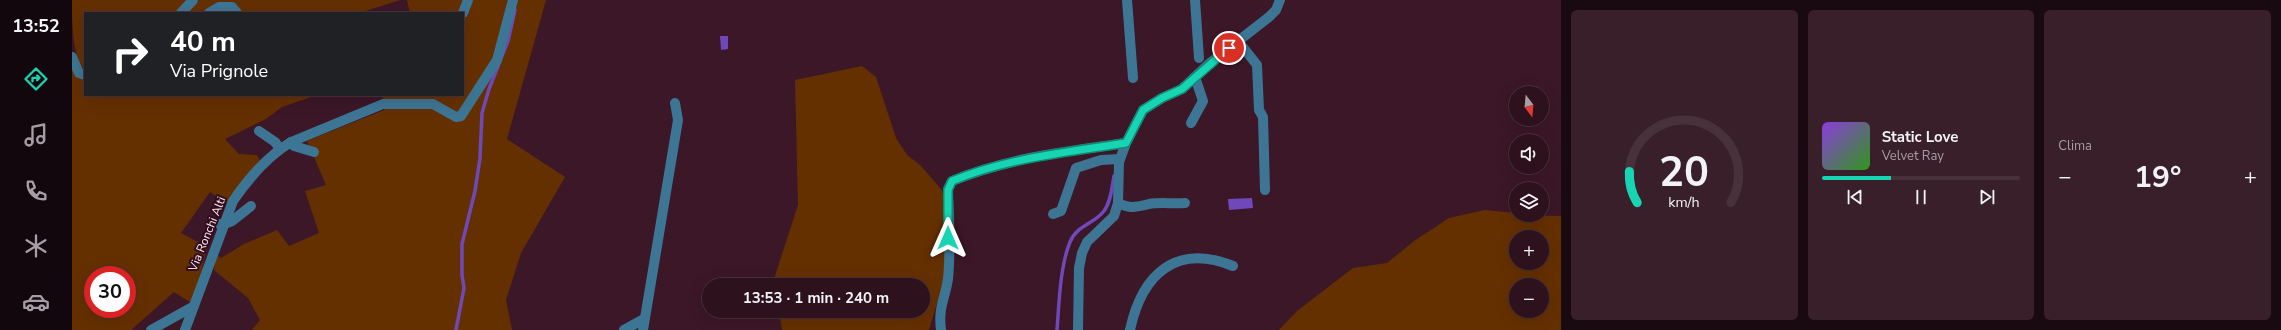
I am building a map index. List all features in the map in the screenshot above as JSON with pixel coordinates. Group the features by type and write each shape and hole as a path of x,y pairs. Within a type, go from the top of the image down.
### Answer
{"street":[{"path":"182,12 193,0"},
{"path":"463,12 468,0"},
{"name":"Via Ronchi Alti","path":"186,330 220,224 232,201 242,188 280,149 291,142 383,104 433,104 456,117 461,116 497,60 513,0"},
{"path":"1127,0 1132,78"},
{"path":"1195,0 1199,58"},
{"path":"1078,330 1079,268 1082,253 1087,242 1114,216 1118,203 1120,158 1143,110 1162,98 1182,89 1276,10 1280,0"},
{"path":"211,12 219,8 232,7 235,12"},
{"path":"1238,41 1251,52 1257,65 1260,110 1263,117 1265,190"},
{"path":"72,58 80,73 84,75"},
{"path":"1191,122 1203,101 1195,77"},
{"path":"643,330 678,120 675,103"},
{"path":"259,131 275,142 280,149"},
{"path":"291,142 294,146 314,152"},
{"path":"941,330 939,314 947,281 948,266 948,190 952,181 1005,164 1058,153 1126,143"},
{"path":"1053,214 1061,211 1076,168 1101,160 1120,158"},
{"path":"1118,203 1126,208 1139,208 1149,204 1184,203"},
{"path":"220,224 232,221 251,206"},
{"path":"1130,330 1142,294 1161,271 1176,261 1191,258 1214,259 1233,266"},
{"path":"151,330 194,306"},
{"path":"624,330 644,319"}],"shaded area":[{"path":"72,0 189,0 176,12 84,12 84,68 77,57 73,28"},
{"path":"199,0 400,0 362,12 238,12 217,5 206,12 185,12"},
{"path":"407,0 466,0 460,11 457,12 410,12"},
{"path":"471,0 511,0 496,60 458,114 434,102 384,101 382,96 464,96 464,14"},
{"path":"516,0 546,0 507,139 565,177 521,253 506,300 512,330 252,330 260,320 248,298 214,270 216,255 221,258 244,244 277,230 289,246 319,233 305,191 326,185 307,141 384,110 385,105 433,106 461,121 494,68 490,86 504,57 511,33"},
{"path":"720,36 728,36 728,49 721,50"},
{"path":"862,66 876,77 896,138 907,155 920,165 942,190 945,204 945,277 929,330 782,330 780,318 930,318 930,278 775,278 798,205 795,80"},
{"path":"72,68 84,78 84,96 314,96 282,107 266,119 225,139 239,154 257,155 262,164 230,196 227,204 210,192 181,233 207,247 193,304 174,292 131,330 72,330"},
{"path":"1252,198 1253,208 1229,210 1228,199"},
{"path":"1485,210 1509,212 1509,222 1549,222 1549,216 1561,216 1561,330 1279,330 1297,311 1353,268 1387,263 1414,241 1449,218"}],"waterway":[{"path":"456,330 464,288 462,275 462,244 475,191 480,158 482,113 489,89 508,41 515,10"},
{"path":"1057,330 1062,274 1070,242 1076,232 1104,211 1110,199 1114,176"}],"route":[{"path":"948,238 948,190 952,181 963,176 1005,164 1058,153 1126,143 1143,110 1149,105 1182,89 1229,48"}]}
